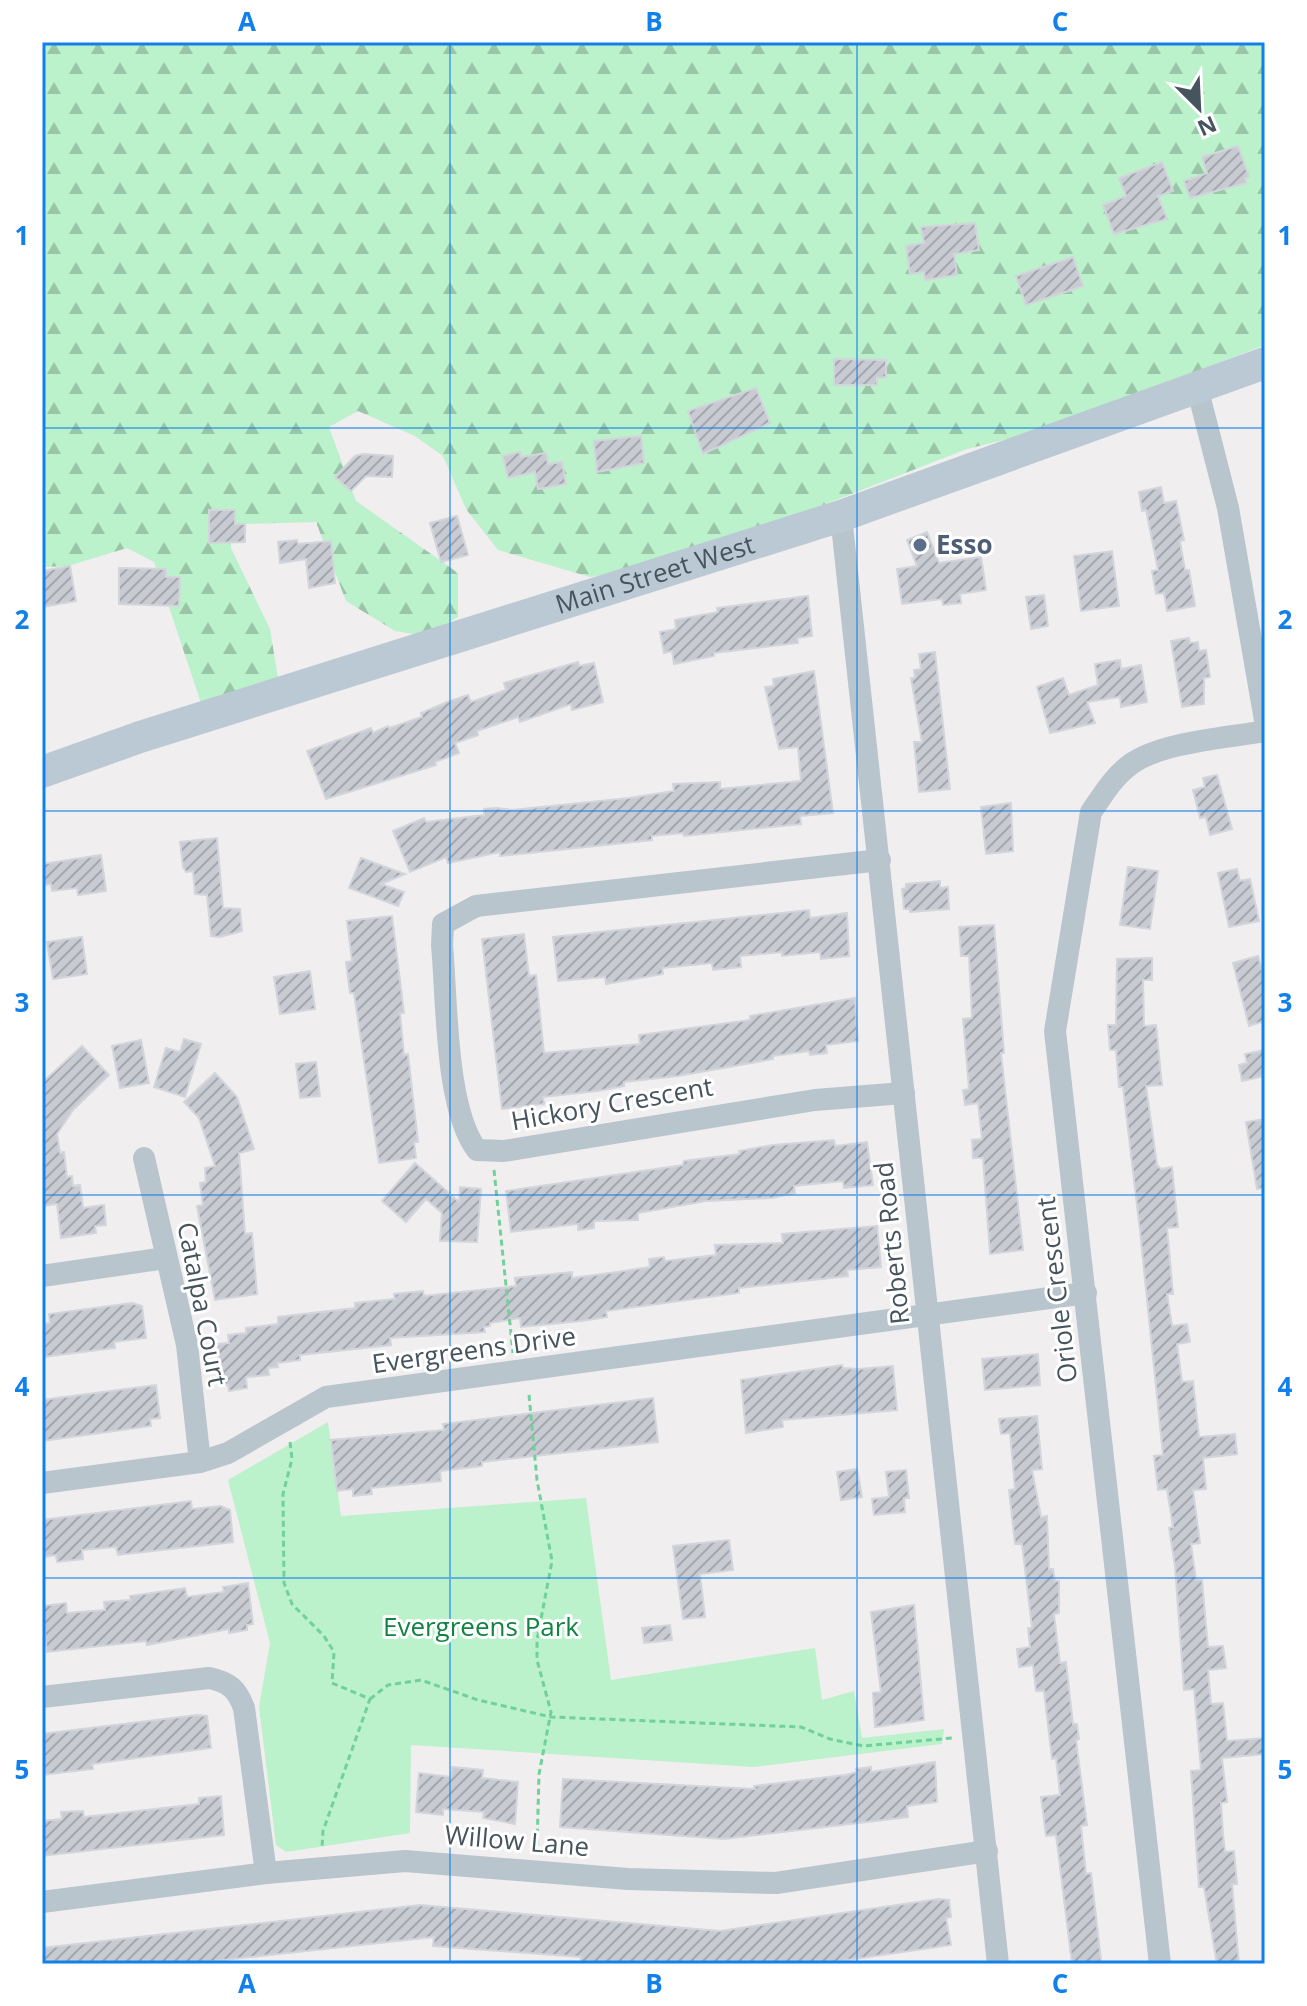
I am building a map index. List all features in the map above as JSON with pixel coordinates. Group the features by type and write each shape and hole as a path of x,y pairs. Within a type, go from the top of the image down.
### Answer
{"main road":[{"name":"Main Street West","path":"42,772 140,737 841,516 1265,363"}],"street":[{"path":"1197,387 1228,508 1265,720"},
{"name":"Roberts Road","path":"841,516 998,1964"},
{"name":"Oriole Crescent","path":"1160,1964 1055,1031 1091,812 1111,783 1133,763 1166,750 1265,731"},
{"name":"Hickory Crescent","path":"880,860 491,904 454,916 443,924 442,945 455,1089 465,1135 477,1150 504,1151 815,1100 904,1093"},
{"name":"Catalpa Court","path":"144,1158 187,1345 200,1462"},
{"path":"42,1276 166,1258"},
{"name":"Evergreens Drive","path":"42,1483 200,1462 228,1453 326,1397 1086,1293"},
{"path":"42,1697 209,1678 225,1681 238,1692 244,1708 266,1873"},
{"name":"Willow Lane","path":"42,1902 266,1873 440,1861 628,1879 776,1883 987,1851"}],"path":[{"path":"493,1163 513,1361"},
{"path":"529,1395 537,1480 552,1561 537,1640 537,1660 551,1717 539,1774 537,1848"},
{"path":"290,1442 292,1459 283,1494 287,1594 334,1652 332,1683 370,1699"},
{"path":"322,1848 323,1831 370,1699 388,1685 421,1680 478,1700 551,1717 801,1727 830,1739 863,1746 952,1738"}],"green space":[{"path":"42,42 1265,42 1265,345 1040,431 967,449 669,565 590,577 498,550 466,509 443,456 415,436 358,411 329,427 356,501 458,573 458,617 426,636 395,631 346,601 316,522 243,524 231,532 231,548 270,629 279,684 202,706 154,562 127,548 68,566 42,567"},
{"name":"Evergreens Park","path":"328,1422 341,1516 586,1498 611,1680 815,1648 822,1700 854,1691 862,1738 944,1729 942,1744 753,1767 411,1745 410,1833 286,1852 276,1845 259,1707 270,1643 228,1480"}],"building":[{"path":"1238,146 1249,177 1245,178 1246,183 1190,198 1184,181 1207,173 1202,157"},
{"path":"1162,162 1173,191 1158,196 1167,219 1114,234 1103,205 1126,196 1119,178"},
{"path":"975,223 979,250 954,254 957,275 925,280 924,272 910,274 906,246 924,243 921,227"},
{"path":"1073,257 1083,286 1026,305 1016,276"},
{"path":"834,359 886,360 886,377 877,378 877,385 834,385"},
{"path":"756,388 770,423 703,454 688,411"},
{"path":"641,436 644,463 597,472 594,441"},
{"path":"520,452 521,457 546,453 548,464 562,462 566,484 538,489 535,472 508,478 503,456"},
{"path":"355,456 393,456 392,477 366,476 351,491 335,477"},
{"path":"1161,487 1164,503 1176,501 1184,540 1180,541 1185,570 1189,570 1195,606 1167,611 1164,593 1156,594 1152,571 1158,570 1146,510 1142,511 1139,492"},
{"path":"209,510 235,510 235,524 245,524 245,542 209,543"},
{"path":"457,516 468,555 441,562 430,523"},
{"path":"927,532 939,563 981,557 986,590 960,594 961,603 943,605 942,599 902,604 897,569 917,566 907,540"},
{"path":"297,540 298,544 331,541 335,583 309,588 306,559 280,563 278,542"},
{"path":"1112,551 1119,606 1081,611 1074,556"},
{"path":"70,566 76,601 42,607 42,571"},
{"path":"119,568 166,569 166,577 180,577 179,606 119,604"},
{"path":"1044,595 1048,626 1031,629 1026,597"},
{"path":"808,596 812,636 797,638 798,643 714,653 714,656 674,664 672,651 664,653 660,632 676,629 675,620 718,612 717,608"},
{"path":"1189,638 1190,643 1198,642 1199,651 1206,650 1210,677 1204,678 1204,704 1182,707 1171,641"},
{"path":"935,652 950,789 919,792 914,742 922,742 911,678 915,678 914,670 921,669 919,654"},
{"path":"1120,660 1121,669 1141,665 1147,702 1121,707 1120,697 1087,702 1095,723 1050,733 1037,687 1063,678 1069,695 1098,685 1095,664"},
{"path":"578,662 579,666 594,663 603,702 572,710 571,704 520,722 518,717 477,731 478,735 455,743 459,753 435,762 436,765 326,799 307,751 371,728 373,733 422,717 421,713 468,695 471,702 506,690 504,683"},
{"path":"814,671 833,813 800,816 801,824 684,836 683,833 652,836 652,840 500,856 500,852 448,863 446,857 410,872 393,831 424,818 426,822 484,815 484,809 512,810 629,798 674,791 673,784 720,782 720,789 801,781 798,747 779,749 765,687 774,686 773,679"},
{"path":"1217,775 1232,829 1210,835 1206,817 1200,818 1193,790 1205,787 1203,778"},
{"path":"1011,803 1013,851 986,854 981,807"},
{"path":"217,838 223,908 240,909 242,931 220,937 211,936 207,895 195,894 193,871 186,872 183,867 180,842"},
{"path":"101,855 106,891 78,895 77,888 52,891 51,884 42,885 42,864"},
{"path":"361,858 405,874 381,884 404,892 398,906 349,888"},
{"path":"1128,867 1158,871 1150,929 1120,925"},
{"path":"1237,869 1240,881 1250,879 1259,921 1229,927 1218,873"},
{"path":"940,881 940,888 948,887 949,909 910,912 910,909 904,909 902,889 906,888 906,884"},
{"path":"809,910 810,918 847,913 849,956 821,959 820,952 782,956 782,952 740,956 741,967 713,970 712,963 662,968 663,974 606,984 605,977 558,981 553,937"},
{"path":"392,916 404,1013 400,1013 404,1055 408,1054 418,1142 414,1142 416,1158 379,1163 354,993 350,993 346,962 352,961 347,921"},
{"path":"994,925 1004,1053 1001,1053 1023,1250 990,1254 983,1158 973,1158 972,1140 982,1139 978,1103 965,1105 963,1090 969,1089 963,1019 972,1018 969,956 961,956 959,927"},
{"path":"524,934 529,976 536,975 544,1053 640,1044 639,1035 750,1020 750,1016 855,998 858,1041 826,1045 827,1053 810,1055 809,1051 773,1056 773,1059 678,1076 624,1082 624,1086 598,1091 543,1097 544,1104 502,1109 482,939"},
{"path":"82,937 87,974 53,979 47,942"},
{"path":"1258,956 1265,982 1265,1021 1249,1026 1233,963"},
{"path":"1152,958 1152,980 1143,980 1144,1026 1156,1025 1162,1085 1146,1086 1157,1165 1161,1169 1172,1167 1178,1227 1167,1228 1173,1294 1167,1294 1172,1326 1187,1324 1190,1342 1177,1344 1182,1382 1193,1381 1199,1437 1235,1434 1237,1454 1203,1458 1206,1489 1193,1490 1200,1543 1191,1544 1196,1580 1202,1580 1208,1647 1223,1646 1226,1668 1208,1670 1211,1704 1223,1703 1227,1741 1265,1738 1265,1754 1222,1758 1227,1802 1221,1803 1223,1834 1225,1852 1234,1851 1237,1884 1232,1884 1239,1964 1217,1964 1204,1887 1199,1887 1191,1771 1201,1770 1194,1689 1184,1690 1175,1566 1169,1528 1173,1527 1167,1489 1158,1490 1154,1456 1163,1455 1140,1231 1123,1087 1119,1087 1116,1050 1110,1050 1108,1025 1116,1025 1117,959"},
{"path":"310,971 315,1009 280,1014 274,977"},
{"path":"184,1039 201,1044 185,1097 154,1087 166,1048 180,1052"},
{"path":"141,1040 149,1083 120,1088 112,1046"},
{"path":"82,1046 109,1075 73,1110 57,1134 60,1153 64,1152 67,1177 72,1176 73,1186 80,1185 83,1208 104,1205 106,1225 95,1226 96,1233 61,1238 57,1204 42,1206 42,1083"},
{"path":"1265,1050 1265,1076 1242,1081 1239,1065 1247,1063 1245,1054"},
{"path":"316,1062 320,1096 300,1098 296,1064"},
{"path":"215,1073 237,1097 254,1149 239,1153 245,1234 252,1233 257,1294 215,1300 197,1206 203,1205 200,1183 206,1182 205,1168 215,1166 199,1118 184,1102"},
{"path":"1265,1119 1265,1188 1257,1189 1246,1122"},
{"path":"834,1140 835,1146 867,1142 873,1185 844,1188 843,1181 794,1186 795,1193 772,1198 706,1201 638,1213 638,1220 594,1221 594,1228 578,1230 578,1224 511,1232 506,1191 683,1165 684,1161 740,1154 739,1151 773,1145"},
{"path":"415,1163 459,1202 460,1187 481,1189 477,1242 440,1241 442,1213 426,1199 406,1222 382,1201"},
{"path":"877,1226 881,1267 847,1270 848,1276 739,1288 739,1293 606,1311 607,1317 582,1321 521,1327 520,1318 490,1323 490,1326 484,1327 485,1332 390,1338 391,1345 300,1355 300,1360 277,1363 278,1367 268,1368 269,1375 246,1377 247,1388 229,1391 228,1385 222,1385 217,1344 229,1343 228,1335 246,1333 246,1328 278,1324 278,1317 355,1308 355,1303 395,1299 394,1294 423,1291 424,1296 516,1286 515,1278 572,1272 572,1278 650,1267 649,1259 664,1257 665,1261 716,1255 715,1245 783,1243 782,1234"},
{"path":"132,1303 142,1306 146,1338 114,1342 115,1348 42,1357 42,1324 50,1323 49,1314"},
{"path":"1038,1354 1040,1385 985,1390 982,1359"},
{"path":"842,1365 843,1368 859,1369 893,1366 897,1410 782,1420 783,1427 746,1433 741,1380"},
{"path":"156,1385 160,1418 150,1419 151,1426 42,1441 42,1400"},
{"path":"653,1398 658,1442 482,1462 482,1466 440,1471 441,1481 371,1488 372,1494 353,1496 353,1489 337,1491 331,1440 444,1430 443,1424"},
{"path":"1037,1416 1042,1469 1032,1470 1041,1517 1047,1516 1049,1569 1053,1569 1055,1581 1059,1581 1059,1613 1054,1614 1060,1663 1066,1662 1073,1724 1077,1724 1079,1739 1076,1740 1087,1825 1081,1826 1086,1874 1091,1873 1101,1960 1098,1964 1072,1964 1056,1835 1046,1836 1041,1797 1060,1795 1056,1758 1052,1759 1044,1691 1036,1691 1033,1665 1019,1667 1017,1649 1030,1647 1028,1628 1032,1628 1022,1544 1015,1544 1009,1490 1015,1489 1010,1433 1001,1434 999,1419"},
{"path":"857,1469 862,1497 841,1500 837,1472"},
{"path":"906,1470 909,1498 904,1498 905,1512 874,1515 872,1499 889,1497 886,1472"},
{"path":"191,1501 192,1509 221,1506 230,1510 233,1542 118,1555 116,1547 82,1550 83,1559 57,1562 56,1555 42,1557 42,1520"},
{"path":"729,1540 733,1570 700,1574 705,1617 683,1619 673,1546"},
{"path":"248,1583 253,1624 247,1625 247,1630 229,1633 229,1629 147,1645 146,1641 47,1652 42,1606 66,1603 67,1613 105,1610 104,1602 131,1600 130,1596 185,1588 187,1597 224,1592 223,1587"},
{"path":"914,1605 924,1720 875,1727 873,1693 881,1692 871,1612"},
{"path":"670,1625 672,1640 644,1643 642,1628"},
{"path":"207,1716 211,1748 92,1764 93,1769 42,1775 42,1734"},
{"path":"935,1762 937,1802 907,1806 908,1817 724,1839 560,1827 563,1779 755,1789 754,1786 845,1775 857,1772 856,1769 871,1767 871,1772"},
{"path":"452,1767 483,1770 482,1778 518,1782 515,1824 483,1818 484,1812 443,1809 443,1815 416,1812 419,1773 451,1777"},
{"path":"221,1796 224,1835 42,1856 42,1821 62,1819 61,1812 83,1811 84,1817 199,1804 199,1798"},
{"path":"938,1899 949,1900 951,1917 946,1918 951,1945 821,1964 580,1964 581,1957 433,1946 434,1937 187,1964 42,1964 42,1948 420,1905 720,1931"}],"place":[{"name":"Esso","path":"920,545"}]}
